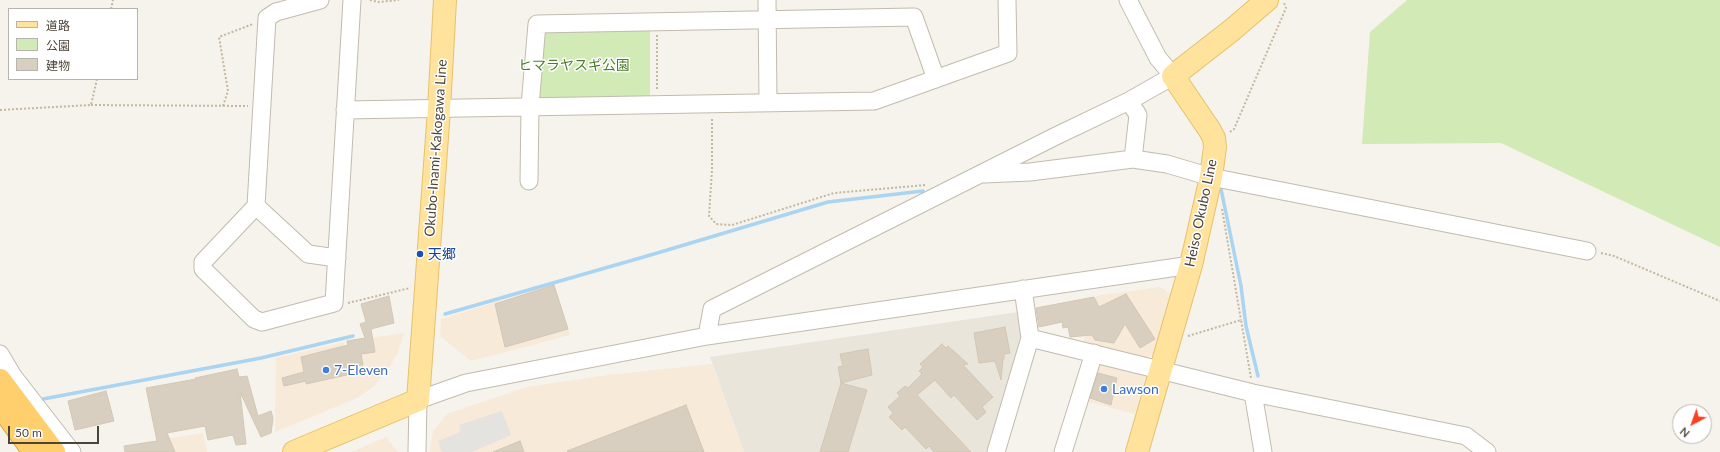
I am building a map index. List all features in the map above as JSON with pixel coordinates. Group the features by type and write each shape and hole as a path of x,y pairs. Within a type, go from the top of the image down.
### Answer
{"highway":[{"path":"0,380 54,452"},
{"path":"0,405 34,452"}],"main road":[{"name":"Okubo-Inami-Kakogawa Line","path":"418,400 440,109 445,0"},
{"path":"1173,76 1232,30 1267,0"},
{"name":"Heiso Okubo Line","path":"1137,452 1191,265 1211,177 1215,147 1214,138 1209,129 1173,76"},
{"path":"294,452 418,400"}],"street":[{"path":"320,0 276,12 267,18 256,206 203,262 203,270 254,319 262,322 334,303 352,0"},
{"path":"767,0 768,102"},
{"path":"345,110 874,101 1008,53 1007,0"},
{"path":"707,336 712,309 978,174 1129,101 1173,76 1158,58 1128,0"},
{"path":"529,181 530,106 537,24 914,17 936,79"},
{"path":"1129,101 1138,115 1133,159"},
{"path":"978,174 1030,172 1133,159 1167,164 1211,177 1587,251"},
{"path":"256,206 308,254 337,258"},
{"path":"417,452 418,400 466,383 707,336 1191,265"},
{"path":"996,452 1030,338 1023,289"},
{"path":"1030,338 1253,393 1466,436 1487,452"},
{"path":"1063,452 1094,353"},
{"path":"0,354 13,376 72,452"},
{"path":"1253,393 1263,452"}],"path":[{"path":"370,0 378,2 399,0"},
{"path":"1215,147 1234,129 1286,8 1283,0"},
{"path":"223,106 228,91 219,37 267,18"},
{"path":"657,22 658,104"},
{"path":"91,105 97,80"},
{"path":"712,103 712,170 709,216 716,224 732,225 834,194 934,184 942,193"},
{"path":"0,110 91,105 262,106"},
{"path":"1221,207 1253,393"},
{"path":"1587,251 1614,256 1720,301"},
{"path":"334,303 341,305 427,284"},
{"path":"1170,338 1179,339 1241,320"}],"shaded area":[{"path":"554,284 570,335 471,361 440,336 441,319"},
{"path":"1161,287 1171,295 1154,354 1146,358 1083,344 1096,296"},
{"path":"1018,312 1022,339 988,452 744,452 710,357"},
{"path":"404,333 398,352 390,366 373,387 357,398 275,432 276,358 344,342 355,386 346,341"},
{"path":"712,364 744,452 430,452 433,431 447,414 527,387 608,375"},
{"path":"1097,364 1142,370 1146,375 1135,414 1085,401"},
{"path":"502,411 511,435 472,452 442,452 438,441 460,432 459,425"},
{"path":"203,433 207,452 132,452 131,445"},
{"path":"386,437 398,452 351,452"}],"green space":[{"path":"1407,0 1720,0 1720,247 1501,143 1362,144 1370,32"},
{"name":"ヒマラヤスギ公園","path":"650,26 650,97 540,102 535,97 543,30"}],"building":[{"path":"554,285 568,329 505,347 495,304"},
{"path":"1126,294 1155,339 1140,348 1125,324 1114,343 1095,340 1092,335 1070,337 1068,327 1063,328 1062,322 1039,327 1036,308 1094,297 1099,307"},
{"path":"389,296 394,323 371,329 375,352 361,354 363,365 350,366 351,374 306,384 306,381 284,386 282,378 304,372 301,357 348,345 347,341 365,338 360,324 366,322 361,304"},
{"path":"1005,327 1010,353 1004,354 1001,380 995,361 979,363 974,333"},
{"path":"942,344 946,348 948,346 968,364 963,365 993,397 982,407 986,412 977,420 954,395 951,398 935,380 917,395 971,452 934,452 929,446 926,449 905,427 902,430 889,417 893,413 888,407 900,396 897,393 905,386 908,388 922,374 919,371 923,367 920,364"},
{"path":"868,349 872,375 841,383 838,367 843,366 840,354"},
{"path":"237,369 239,377 247,376 258,416 271,411 273,418 271,433 261,437 240,392 246,444 236,445 233,435 208,440 205,426 167,433 175,452 125,452 124,446 157,441 146,388 196,379 195,378"},
{"path":"1098,373 1117,378 1111,405 1090,398"},
{"path":"841,383 867,390 848,452 820,452"},
{"path":"106,391 114,421 75,430 68,401"},
{"path":"686,405 704,452 567,451"},
{"path":"520,441 524,452 493,452"}],"waterway":[{"path":"1220,184 1241,286 1246,326 1258,376"},
{"path":"445,314 828,202 923,191"},
{"path":"43,399 261,358 353,336"}],"place":[{"name":"天郷","path":"420,254"},
{"name":"7-Eleven","path":"326,370"},
{"name":"Lawson","path":"1104,389"}]}
